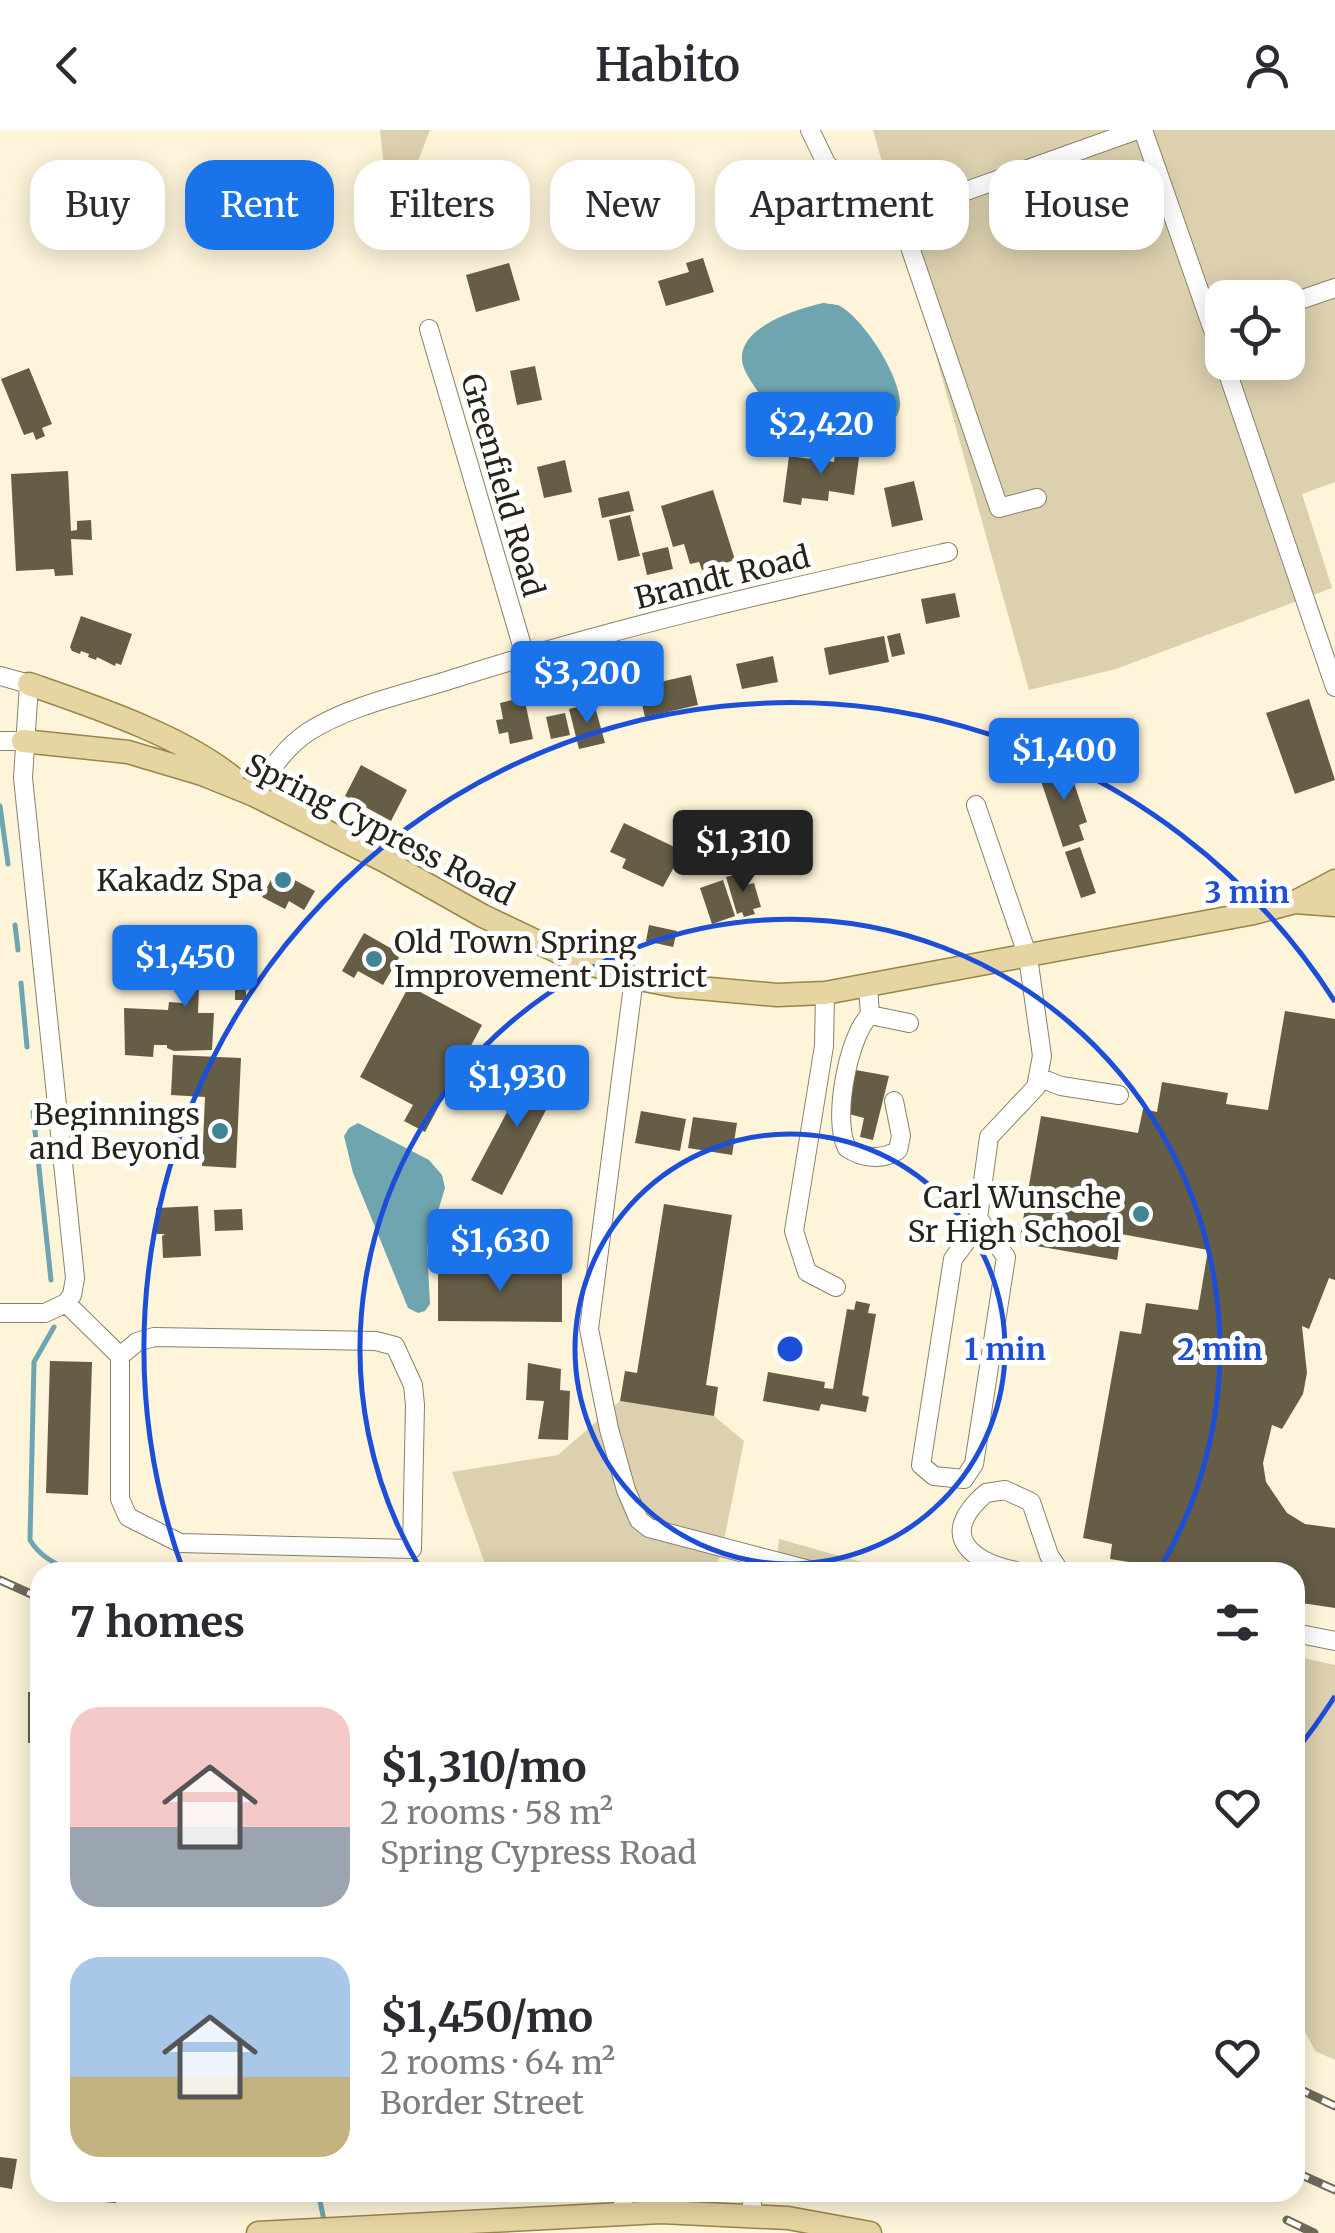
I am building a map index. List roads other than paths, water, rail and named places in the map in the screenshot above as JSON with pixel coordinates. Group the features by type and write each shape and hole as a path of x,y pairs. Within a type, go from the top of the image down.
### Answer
{"main road":[{"path":"29,684 169,739 212,761 254,795"},
{"name":"Spring Cypress Road","path":"12,741 128,752 202,774 254,795 569,957 634,978 719,991 825,994 1295,902 1335,905"},
{"name":"Spring Cypress Road","path":"1295,902 1335,881"},
{"path":"258,2233 623,2203 752,2204 870,2233"}],"street":[{"path":"810,130 825,160"},
{"path":"969,190 1140,130 1205,295"},
{"path":"911,250 1000,508 1037,498"},
{"path":"1305,298 1335,288"},
{"name":"Greenfield Road","path":"429,329 525,656"},
{"path":"1231,380 1335,687"},
{"name":"Brandt Road","path":"254,795 287,748 326,722 525,656 746,598 948,552"},
{"path":"0,676 29,684 12,741 22,778 74,1278 72,1295 66,1303 45,1313 0,1313"},
{"path":"976,805 1028,957 1042,1056 1036,1087 989,1138 978,1218 953,1259 922,1465 934,1476 964,1479 974,1464 1006,1257 978,1218"},
{"path":"634,978 589,1329 609,1429 626,1490 639,1520 649,1528 779,1562"},
{"path":"868,986 870,1015 858,1030 842,1103 839,1128 846,1148 870,1157 891,1155 898,1150 901,1136 894,1102"},
{"path":"825,994 824,1046 794,1230 807,1272 836,1288"},
{"path":"870,1015 909,1023"},
{"path":"1038,1078 1060,1086 1119,1095"},
{"path":"66,1303 120,1356 120,1499 128,1517 180,1543 412,1548 416,1405 412,1384 395,1346 376,1341 154,1336 137,1342 120,1356"},
{"path":"985,1562 967,1548 962,1534 965,1517 986,1493 1005,1490 1030,1502 1054,1562"},
{"path":"1305,1635 1335,1642"}],"water":[{"path":"823,303 838,305 858,322 879,349 894,379 899,392 898,414 876,432 846,430 825,398 776,401 760,395 744,369 744,348 760,329 786,315"},
{"path":"358,1123 429,1160 442,1175 445,1188 427,1247 430,1304 425,1311 418,1313 408,1308 353,1173 344,1136"}],"waterway":[{"path":"0,806 8,864"},
{"path":"15,925 18,950"},
{"path":"21,983 27,1047"},
{"path":"33,1112 51,1280"},
{"path":"54,1327 34,1362 30,1540 54,1562"},
{"path":"320,2202 324,2220"}],"railway":[{"path":"0,1580 30,1594"},
{"path":"1305,2092 1335,2106"},
{"path":"1305,2176 1335,2190"},
{"path":"1287,2220 1314,2233"}],"place":[{"name":"Kakadz Spa","path":"283,880"},
{"name":"Old Town Spring Improvement District","path":"374,959"},
{"name":"Beginnings and Beyond","path":"220,1131"},
{"name":"Carl Wunsche Sr High School","path":"1141,1214"}]}
